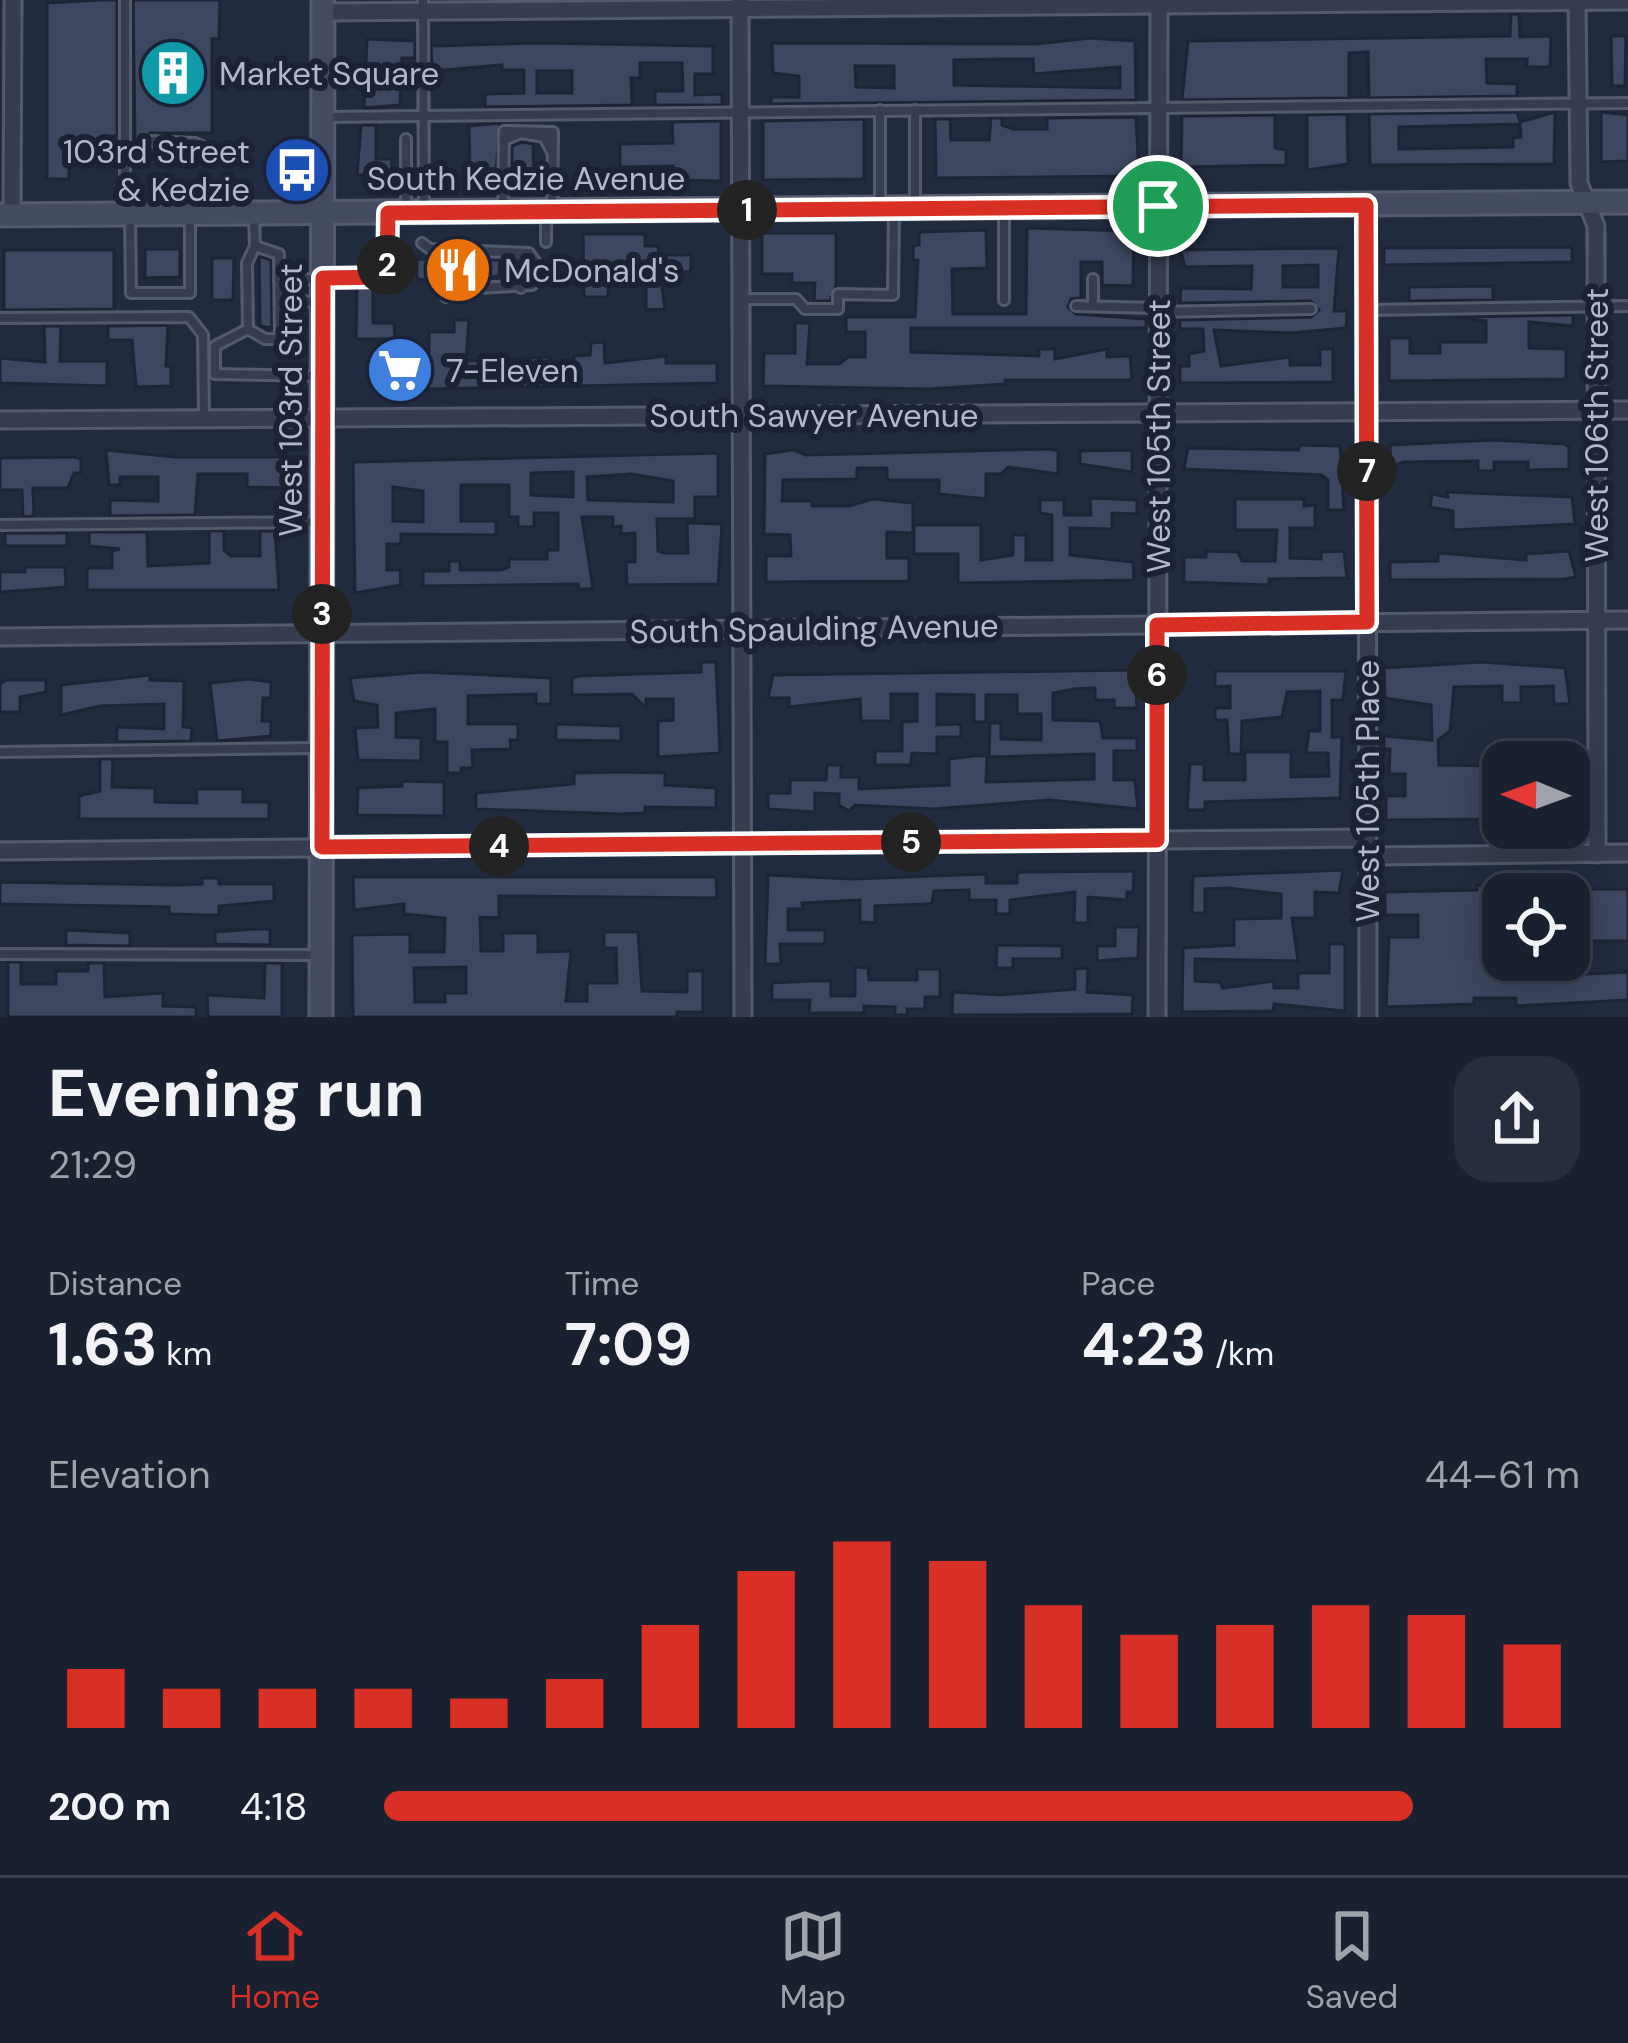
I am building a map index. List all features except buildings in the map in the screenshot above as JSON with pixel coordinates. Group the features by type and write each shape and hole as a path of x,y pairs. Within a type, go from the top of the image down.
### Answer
{"main road":[{"name":"West 103rd Street","path":"321,1017 323,6"},
{"name":"South Kedzie Avenue","path":"6,215 1628,202"}],"street":[{"path":"6,215 13,0"},
{"name":"West 106th Street","path":"1577,1 1579,183 1596,226 1597,854"},
{"path":"323,6 1628,1"},
{"name":"West 105th Street","path":"1157,1017 1159,3"},
{"path":"740,4 743,1017"},
{"name":"West 105th Place","path":"1366,205 1368,1017"},
{"name":"South Sawyer Avenue","path":"0,420 1628,410"},
{"name":"South Spaulding Avenue","path":"0,637 1628,620"},
{"path":"0,851 1367,838"},
{"path":"1368,856 1628,853"}],"lane":[{"path":"125,0 131,293 190,293 190,214"},
{"path":"279,280 387,277 406,213 423,116 423,6"},
{"path":"324,117 1628,104"},
{"path":"880,110 896,209"},
{"path":"740,299 796,299 805,309 838,309 838,294 893,295 896,209 915,110"},
{"path":"503,212 504,140 535,134 544,137 553,153 546,242"},
{"path":"406,139 406,213"},
{"path":"151,142 195,143 231,159"},
{"path":"1004,208 1004,300"},
{"path":"248,329 247,263 255,245 254,213"},
{"path":"422,243 430,249 529,253 541,270 532,285 520,289 459,289 446,297"},
{"path":"248,329 265,339 280,339 279,254 255,245"},
{"path":"509,250 526,268 520,289"},
{"path":"1093,306 1094,279"},
{"path":"280,300 323,302"},
{"path":"1076,306 1311,309"},
{"path":"1367,310 1628,306"},
{"path":"0,318 189,317 203,335 204,419"},
{"path":"248,329 214,346 215,374 323,376"},
{"path":"0,525 322,522"},
{"path":"0,752 322,748"},
{"path":"0,954 322,955"}],"place":[{"name":"Market Square","path":"173,73"},
{"name":"103rd Street & Kedzie","path":"297,170"},
{"name":"McDonald's","path":"458,270"},
{"name":"7-Eleven","path":"400,370"}],"route":[{"path":"1366,205 1367,622 1157,625 1157,840 322,847 323,278 387,277 388,213 1158,206 1366,205"}]}
